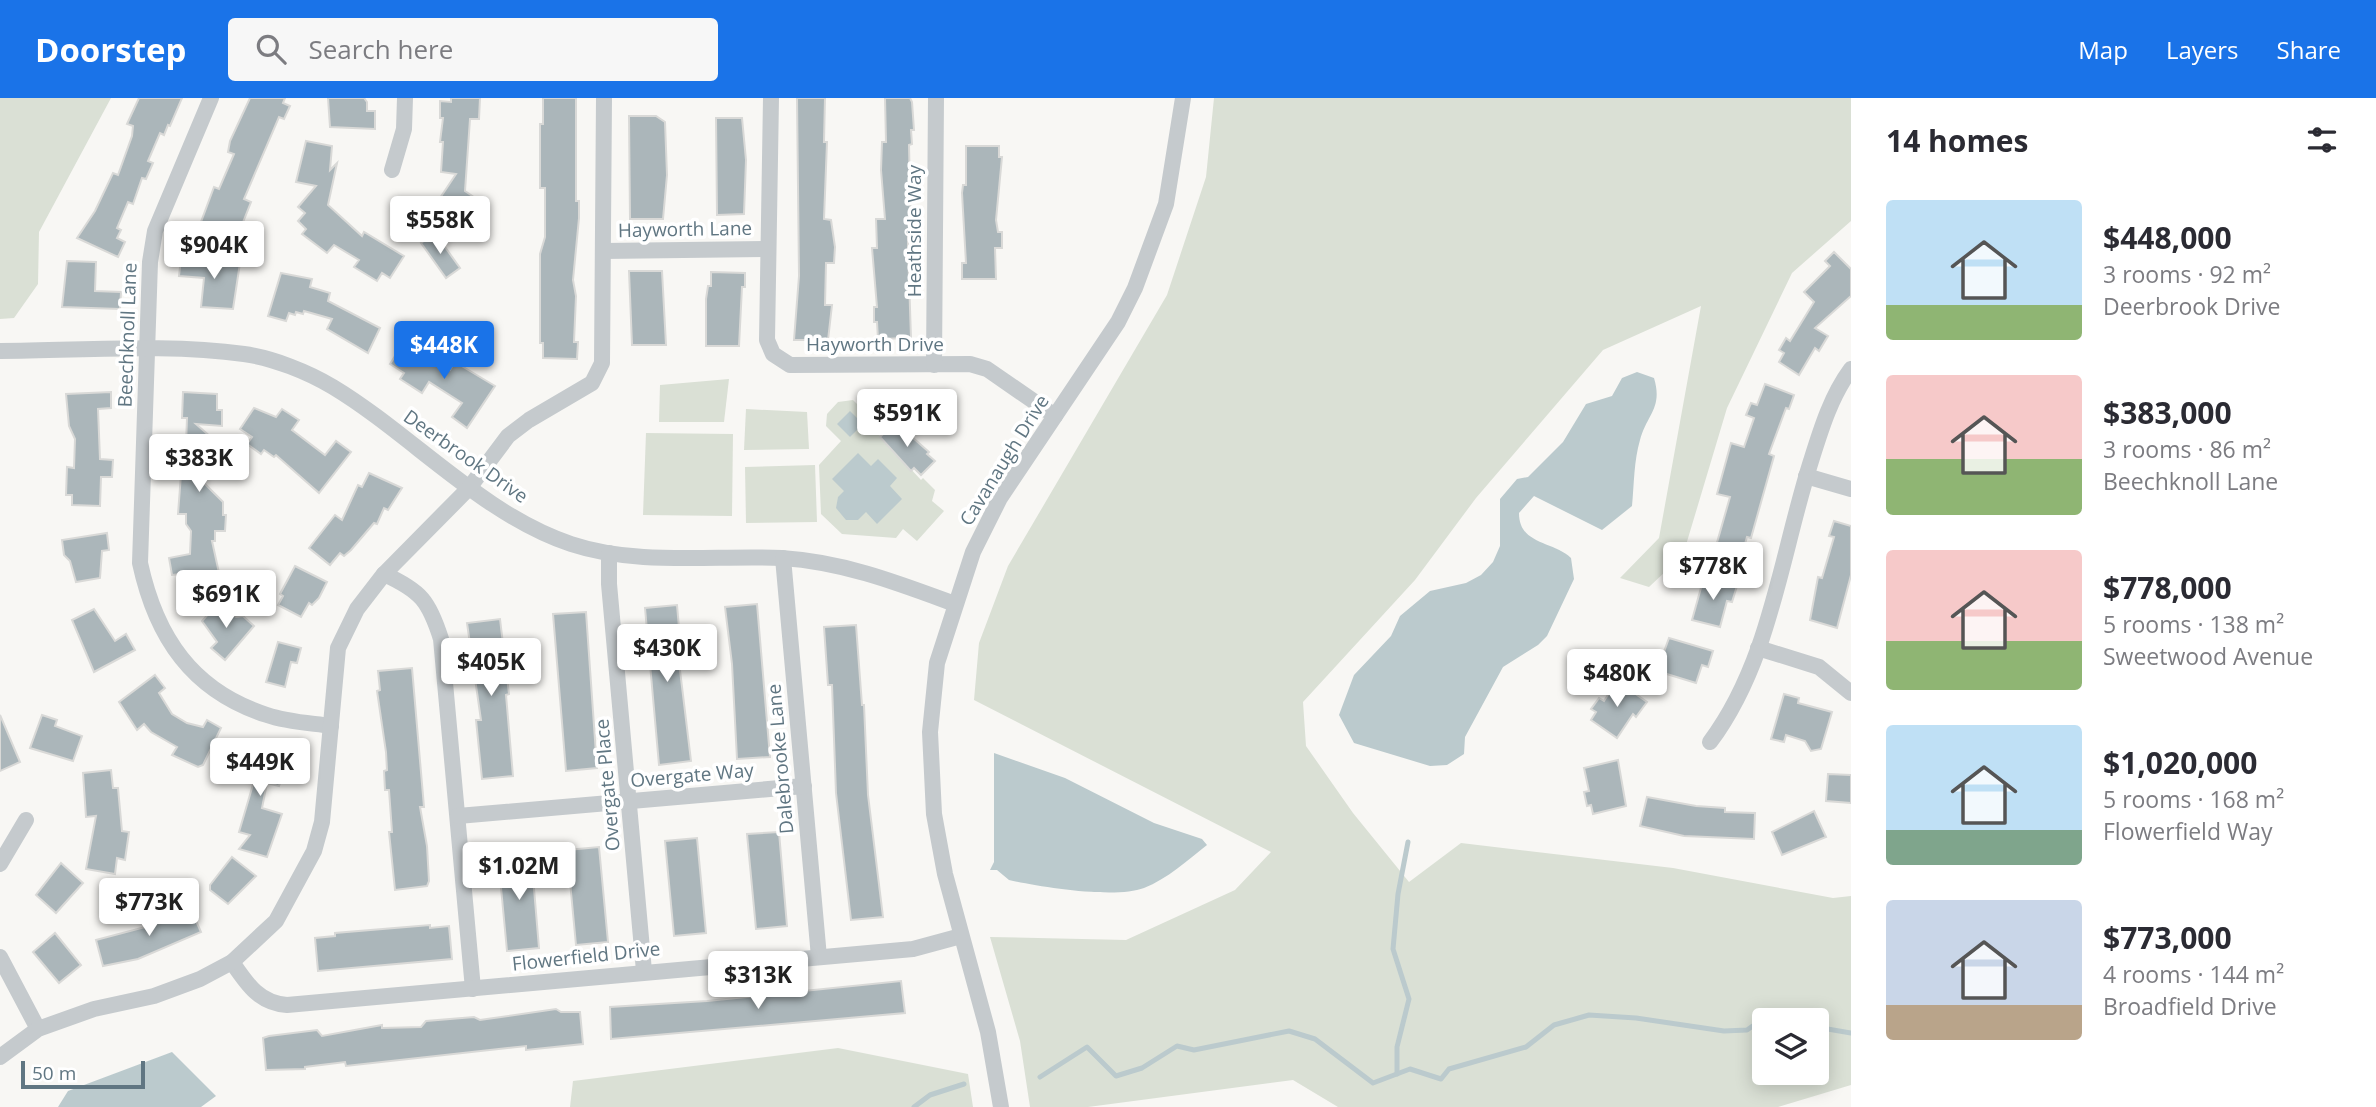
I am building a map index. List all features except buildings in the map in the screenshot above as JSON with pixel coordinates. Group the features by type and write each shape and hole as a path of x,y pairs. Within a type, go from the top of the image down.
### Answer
{"street":[{"name":"Beechknoll Lane","path":"211,98 155,231 150,262 140,563 148,600 164,637 185,665 233,702 270,716 331,726"},
{"path":"392,170 404,129 405,98"},
{"path":"0,1057 38,1029 94,1009 155,996 200,979 232,962 276,921 314,850 322,822 338,648 357,609 384,574 469,488 508,436 529,420 583,390 597,375 601,363 604,98"},
{"name":"Hayworth Drive","path":"771,98 767,340 773,355 790,365 970,363 987,369 1055,416"},
{"name":"Heathside Way","path":"934,365 936,98"},
{"name":"Cavanaugh Drive","path":"1001,1107 988,1032 961,936 934,814 930,732 937,663 972,552 1000,498 1118,322 1135,288 1166,204 1183,98"},
{"name":"Hayworth Lane","path":"603,250 768,249"},
{"name":"Deerbrook Drive","path":"0,351 246,354 296,370 332,387 469,488 529,524 570,544 609,553 783,558 831,563 856,569 955,604"},
{"path":"1710,742 1737,700 1758,648 1806,476 1833,399 1851,369"},
{"path":"1806,476 1851,489"},
{"name":"Overgate Place","path":"609,553 609,584 644,971"},
{"name":"Dalebrooke Lane","path":"783,558 820,957"},
{"path":"384,574 414,587 432,610 441,639 473,989"},
{"path":"1758,648 1813,664 1851,693"},
{"name":"Overgate Way","path":"458,816 804,786"},
{"path":"0,864 26,820"},
{"name":"Flowerfield Drive","path":"232,962 247,984 271,1004 473,989 644,971 913,949 961,936"},
{"path":"0,957 38,1029"}],"shaded area":[{"path":"0,98 111,98 39,232 38,284 14,318 0,319"},
{"path":"1214,98 1851,98 1851,221 1792,273 1727,408 1683,555 1649,587 1620,578 1659,538 1701,306 1603,350 1476,498 1415,580 1303,702 1306,746 1353,813 1409,882 1461,843 1673,868 1833,898 1851,896 1851,1085 1778,1107 1338,1107 1293,1080 1088,1107 1030,1107 1020,1041 990,937 1126,940 1235,890 1271,852 974,700 979,643 1008,566 1167,295 1206,177"},
{"path":"1637,372 1654,378 1657,397 1638,448 1632,506 1602,530 1534,496 1519,513 1520,523 1531,537 1571,558 1574,579 1547,636 1538,645 1503,667 1465,737 1464,754 1447,765 1430,766 1354,743 1339,715 1354,675 1391,636 1400,616 1430,591 1466,583 1481,575 1493,562 1500,546 1500,499 1517,479 1528,477 1563,442 1586,404 1612,396 1622,378"},
{"path":"729,379 724,422 659,422 660,385"},
{"path":"853,400 873,420 869,424 921,480 923,478 935,490 932,501 944,511 917,541 903,529 896,538 842,534 821,514 819,465 841,441 826,426 827,414 838,402"},
{"path":"746,409 807,412 809,449 744,450"},
{"path":"850,411 863,424 850,437 837,424"},
{"path":"646,433 733,434 732,516 643,515"},
{"path":"858,453 871,466 878,459 897,478 890,486 902,499 877,524 866,512 858,520 846,520 836,508 838,497 844,491 832,479"},
{"path":"815,465 817,522 746,523 745,467"},
{"path":"994,753 1065,778 1154,823 1202,839 1207,845 1161,880 1131,891 1077,891 1009,880 997,870 990,870 994,862"},
{"path":"838,1048 968,1074 973,1107 570,1107 573,1081"},
{"path":"172,1052 216,1096 201,1107 58,1107 68,1091"}],"waterway":[{"path":"1397,1074 1397,1047 1409,999 1393,949 1398,894 1408,842"},
{"path":"1040,1077 1087,1047 1116,1076 1142,1068 1177,1046 1194,1050 1289,1031 1315,1039 1373,1083 1410,1069 1441,1079 1449,1069 1526,1047 1554,1025 1589,1015 1636,1018 1724,1031 1747,1030 1752,1027"},
{"path":"1829,1029 1851,1033"},
{"path":"914,1107 930,1095 964,1084"}]}
